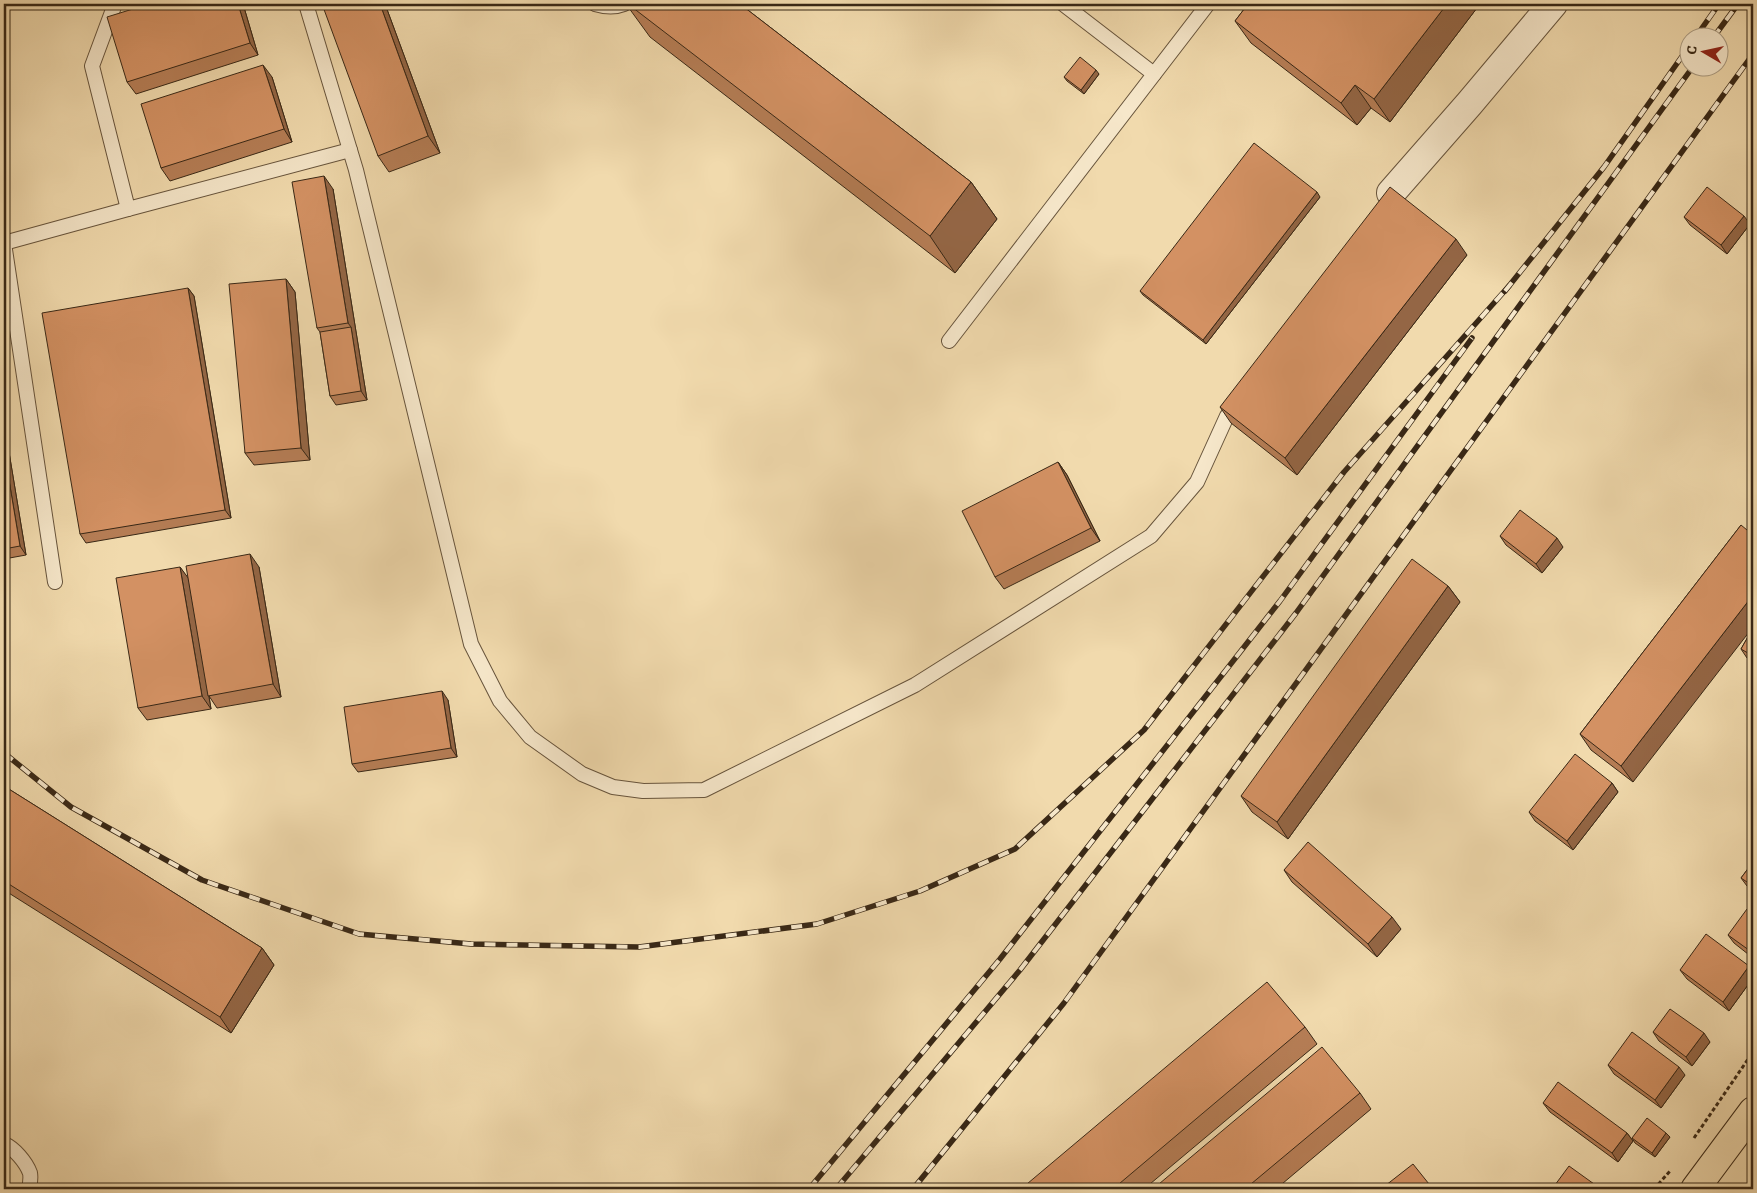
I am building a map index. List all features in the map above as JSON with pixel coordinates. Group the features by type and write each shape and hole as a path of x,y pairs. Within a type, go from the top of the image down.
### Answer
{"highway":[{"path":"1695,1189 1753,1111"}],"street":[{"path":"1388,197 1470,104 1553,4"}],"lane":[{"path":"114,4 92,66 128,209"},
{"path":"306,4 350,150 471,644 500,701 530,737 582,774 613,787 643,791 704,790 915,685 1151,536 1197,482 1227,416 1245,392"},
{"path":"595,4 604,7 617,7 624,4"},
{"path":"1063,4 1154,74"},
{"path":"949,341 1208,4"},
{"path":"55,582 4,243 350,150"},
{"path":"4,1144 14,1150 26,1166 30,1174 29,1189"}],"path":[{"path":"1694,1138 1753,1052"},
{"path":"1654,1189 1672,1169"}],"building":[{"path":"149,4 238,4 250,43 127,82 107,17"},
{"path":"322,4 380,4 428,136 378,156"},
{"path":"628,4 740,4 971,182 930,236"},
{"path":"1248,4 1447,4 1374,99 1355,85 1341,103 1235,21"},
{"path":"1080,57 1096,70 1081,90 1064,77"},
{"path":"263,65 284,129 161,168 141,104"},
{"path":"1254,143 1317,192 1203,340 1140,291"},
{"path":"324,176 348,323 317,328 292,182"},
{"path":"1390,187 1456,239 1285,458 1220,407"},
{"path":"1707,187 1744,216 1721,245 1684,217"},
{"path":"286,279 301,448 245,453 229,284"},
{"path":"188,288 225,510 80,534 42,313"},
{"path":"351,327 361,391 330,396 320,332"},
{"path":"4,450 20,546 4,549"},
{"path":"1058,462 1091,528 995,577 962,511"},
{"path":"1520,510 1557,538 1536,564 1500,536"},
{"path":"1753,524 1753,535 1748,531"},
{"path":"1741,525 1753,535 1753,595 1621,766 1580,734"},
{"path":"250,554 273,684 208,696 186,566"},
{"path":"1412,559 1448,586 1277,822 1241,796"},
{"path":"180,567 202,696 138,708 116,578"},
{"path":"1753,628 1753,656 1741,649"},
{"path":"442,691 451,748 352,764 344,707"},
{"path":"1575,754 1612,783 1567,841 1529,812"},
{"path":"4,786 262,948 220,1017 4,881"},
{"path":"1308,842 1392,917 1368,944 1284,870"},
{"path":"1753,862 1753,886 1741,878"},
{"path":"1747,909 1753,914 1753,953 1728,935"},
{"path":"1706,934 1749,966 1723,1002 1680,970"},
{"path":"1267,982 1305,1027 1113,1189 1021,1189"},
{"path":"1670,1009 1704,1033 1686,1057 1653,1032"},
{"path":"1632,1032 1679,1067 1655,1100 1608,1065"},
{"path":"1322,1047 1360,1093 1245,1189 1153,1189"},
{"path":"1558,1082 1627,1133 1612,1153 1543,1103"},
{"path":"1647,1118 1666,1133 1652,1153 1632,1138"},
{"path":"1413,1164 1433,1189 1381,1189"},
{"path":"1569,1166 1601,1189 1552,1189"}],"railway":[{"path":"1702,28 1719,4"},
{"path":"1720,28 1738,4"},
{"path":"913,1189 1064,1003 1753,54"},
{"path":"1505,291 1604,167 1680,59"},
{"path":"836,1189 1020,970 1296,613 1685,78"},
{"path":"4,753 71,807 202,880 359,934 471,944 639,947 817,924 920,891 1015,849 1144,730 1344,472 1509,286"},
{"path":"809,1189 1000,959 1280,601 1472,338"}]}
